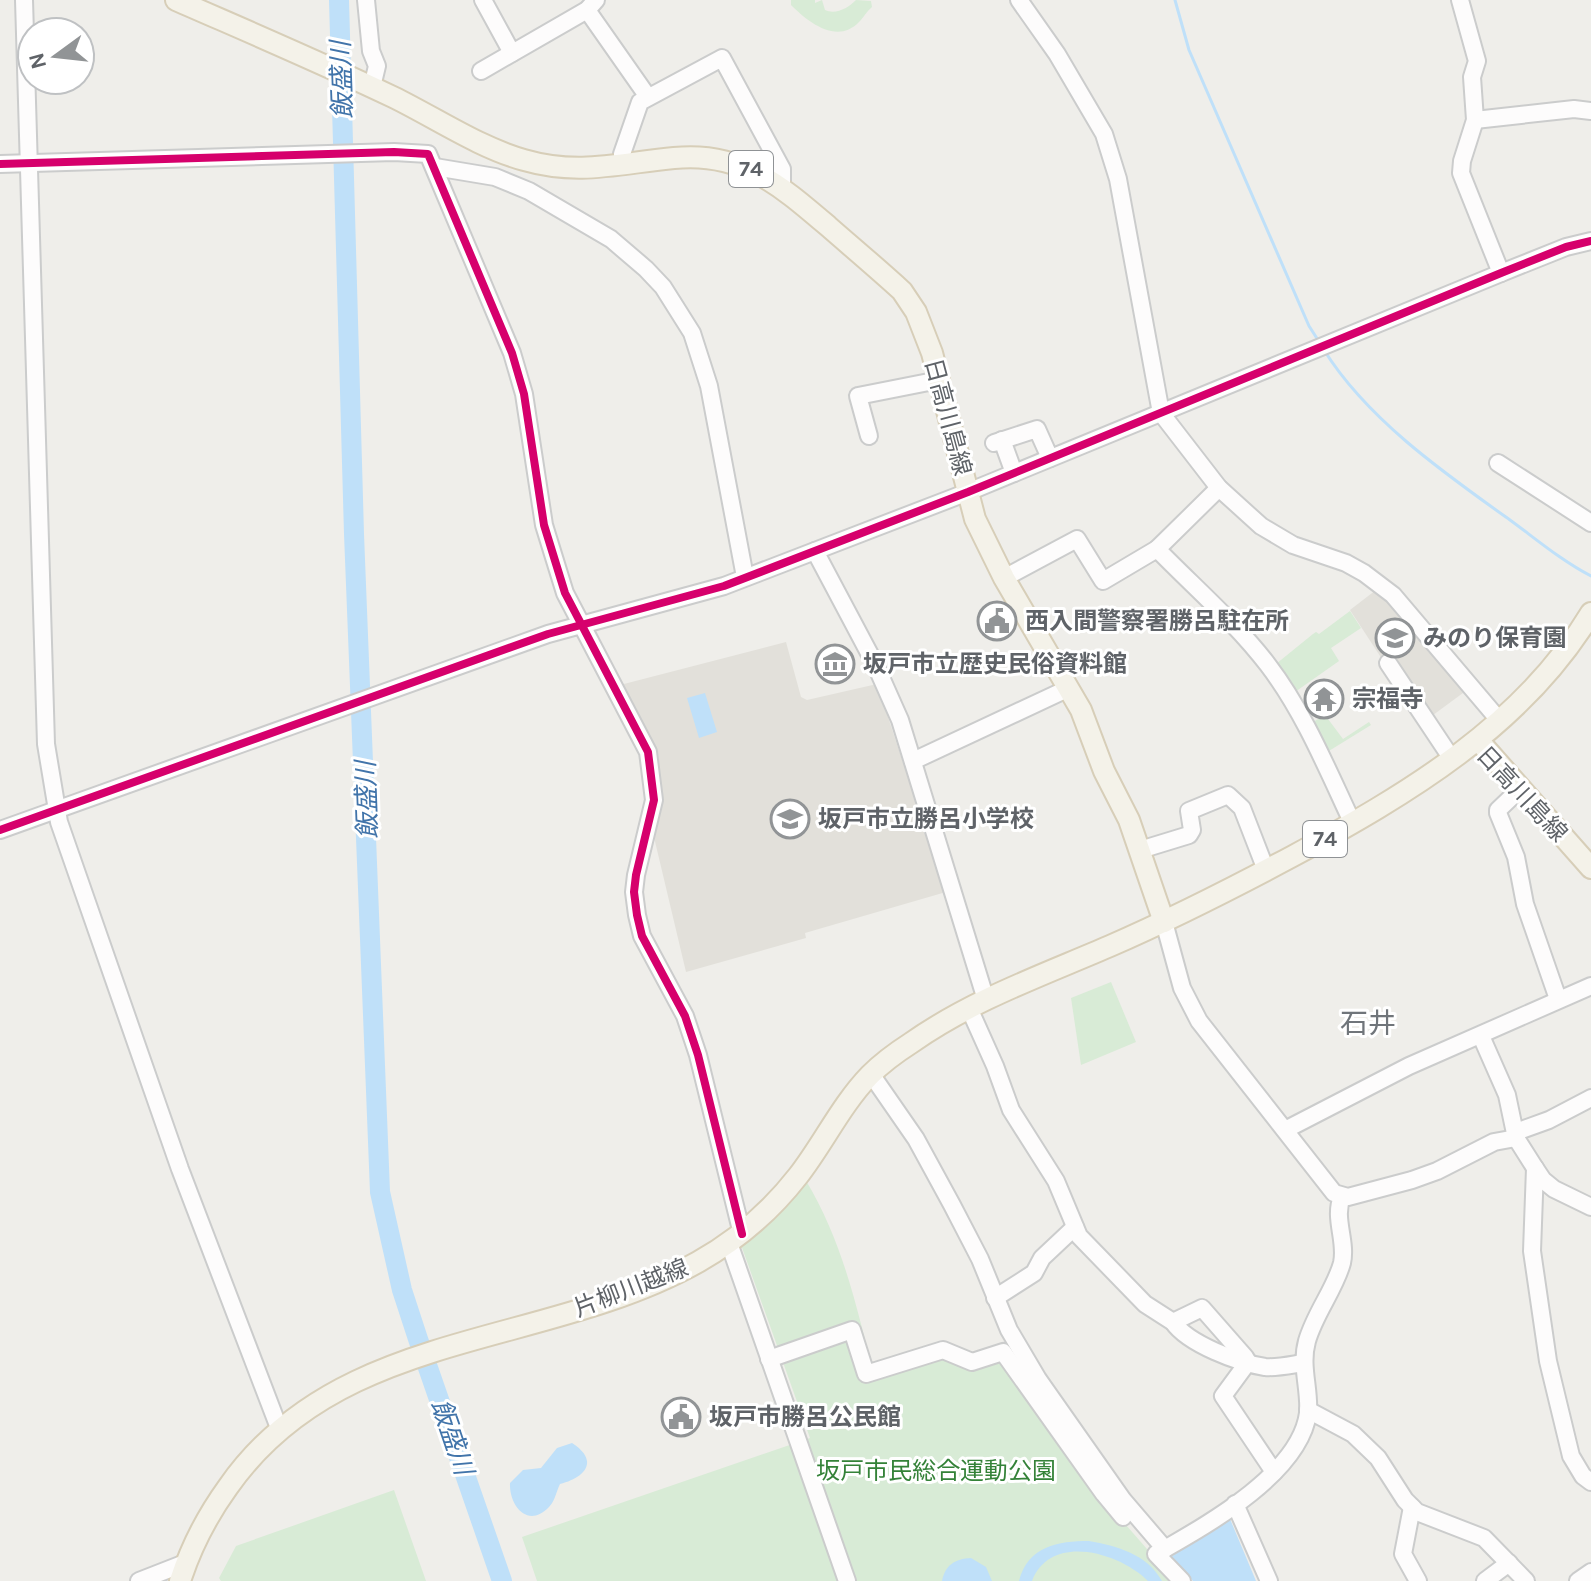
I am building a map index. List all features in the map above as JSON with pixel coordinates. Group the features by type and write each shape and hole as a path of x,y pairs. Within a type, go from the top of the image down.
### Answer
{"main road":[{"name":"日高川島線","path":"176,0 368,85 483,144 522,160 572,169 697,157 725,160 756,171 782,187 902,291 923,327 984,541 1081,710 1104,771 1123,805 1164,922 1353,824 1396,799 1478,740 1591,868"},
{"path":"1478,740 1551,668 1591,613"},
{"name":"片柳川越線","path":"182,1572 202,1526 243,1466 279,1428 312,1404 401,1361 593,1305 676,1274 735,1238 775,1203 800,1174 871,1074 915,1040 978,1004 1164,922"}],"street":[{"path":"24,0 46,744 56,810 180,1169 279,1428"},
{"path":"366,0 371,51 377,66 368,85"},
{"path":"483,0 512,53"},
{"path":"1019,0 1085,98 1107,144 1118,179 1161,413 1239,509 1278,537 1346,563 1380,584 1415,619 1499,720"},
{"path":"1460,0 1477,61 1472,77 1475,120 1461,173 1501,273"},
{"path":"481,71 591,5 648,97"},
{"path":"623,166 622,154 640,102 722,58 782,169 782,187"},
{"path":"1475,120 1574,109 1591,111"},
{"path":"0,164 428,154 512,353 524,394 544,525 565,593 644,743 651,763 654,800 634,892 642,936 685,1016 698,1055 735,1238 769,1359 847,1581"},
{"path":"435,167 495,177 529,191 611,239 663,287 692,333 709,386 745,577"},
{"path":"0,830 580,624 711,590 968,492 1501,273 1566,247 1591,241"},
{"path":"869,436 858,396 939,380"},
{"path":"1014,473 998,442 1037,429 1050,458"},
{"path":"1498,463 1591,523"},
{"path":"1004,578 1077,539 1103,581 1157,549 1219,488"},
{"path":"1157,549 1277,678 1312,740 1353,824"},
{"path":"815,551 890,696 913,761 995,1066 1011,1110 1056,1181 1079,1236 1145,1304 1220,1354 1277,1367 1303,1363"},
{"path":"1388,663 1452,759"},
{"path":"913,761 1067,689"},
{"path":"1520,789 1498,813 1516,857 1525,904 1558,999"},
{"path":"1140,850 1189,835 1192,830 1189,811 1228,795 1242,808 1266,870"},
{"path":"1164,922 1182,988 1193,1009 1331,1190 1342,1197 1359,1195 1437,1171 1591,1098"},
{"path":"1285,1130 1409,1066 1591,986"},
{"path":"1481,1036 1507,1095 1516,1135 1535,1168 1554,1189 1591,1207"},
{"path":"871,1074 916,1139 980,1259 1009,1330 1046,1390 1182,1581"},
{"path":"1535,1168 1532,1251 1548,1361 1571,1456 1583,1476 1591,1482"},
{"path":"1160,1551 1235,1504 1274,1472 1294,1451 1303,1434 1308,1410 1303,1363 1317,1314 1343,1261 1338,1206 1342,1197"},
{"path":"995,1298 1034,1273 1042,1258 1075,1227"},
{"path":"1173,1322 1202,1308 1248,1362"},
{"path":"769,1359 852,1330 866,1374 943,1350 972,1362 1003,1352 1104,1494 1160,1551"},
{"path":"1248,1362 1223,1396 1274,1472"},
{"path":"1308,1410 1353,1434 1378,1458 1412,1507 1426,1517 1484,1538 1526,1581"},
{"path":"1235,1504 1269,1581"},
{"path":"1412,1507 1403,1554 1418,1581"},
{"path":"1485,1581 1509,1563"},
{"path":"139,1581 182,1572"},
{"path":"1578,1581 1591,1572"}],"shaded area":[{"name":"みのり保育園","path":"1376,590 1467,690 1429,718 1384,662 1350,610"},
{"name":"坂戸市立勝呂小学校","path":"786,642 801,697 807,700 877,684 946,892 805,933 806,938 686,972 653,833 660,806 620,685"}],"green space":[{"path":"791,0 815,0 815,3 822,0 825,10 833,12 856,0 871,1 872,7 850,29 832,31 806,18 791,5"},
{"path":"1350,611 1361,628 1331,648 1339,661 1295,692 1276,664 1313,634 1319,634"},
{"path":"1325,715 1343,739 1369,722 1371,725 1324,754 1308,725"},
{"path":"1111,982 1136,1042 1081,1065 1071,998"},
{"name":"坂戸市民総合運動公園","path":"805,1179 839,1250 874,1375 942,1352 1002,1355 1105,1501 1175,1581 537,1581 522,1537 810,1438 740,1242"},
{"path":"394,1490 426,1581 221,1581 219,1578 236,1546"}],"water":[{"path":"705,693 717,732 699,738 687,698"},
{"path":"572,1443 585,1456 586,1468 576,1478 560,1484 551,1505 541,1513 534,1516 521,1512 513,1500 510,1483 523,1470 541,1468 557,1448"},
{"path":"1226,1518 1230,1519 1256,1581 1193,1581 1171,1557"},
{"path":"1089,1541 1140,1558 1162,1581 1148,1581 1121,1562 1104,1556 1070,1552 1054,1556 1041,1566 1032,1581 1019,1581 1023,1569 1037,1553 1056,1544"},
{"path":"971,1558 986,1567 992,1581 942,1581 952,1564"}],"waterway":[{"name":"飯盛川","path":"339,0 354,534 380,1192 402,1290 502,1581"},
{"path":"1175,0 1189,50 1309,326 1318,340"},
{"path":"1324,350 1362,399 1408,443 1549,550 1591,576"}],"cycle path":[{"path":"0,164 394,152 428,154 512,353 524,394 544,525 565,593 648,752 654,800 636,875 634,892 637,915 642,936 685,1016 698,1055 742,1234"},
{"path":"0,830 548,634 724,586 968,492 1566,247 1591,241"}],"place":[{"name":"西入間警察署勝呂駐在所","path":"997,621"},
{"name":"みのり保育園","path":"1395,638"},
{"name":"坂戸市立歴史民俗資料館","path":"835,664"},
{"name":"宗福寺","path":"1324,699"},
{"name":"坂戸市立勝呂小学校","path":"790,819"},
{"name":"坂戸市勝呂公民館","path":"681,1417"}],"district":[{"name":"石井","path":"1368,1023"}]}
